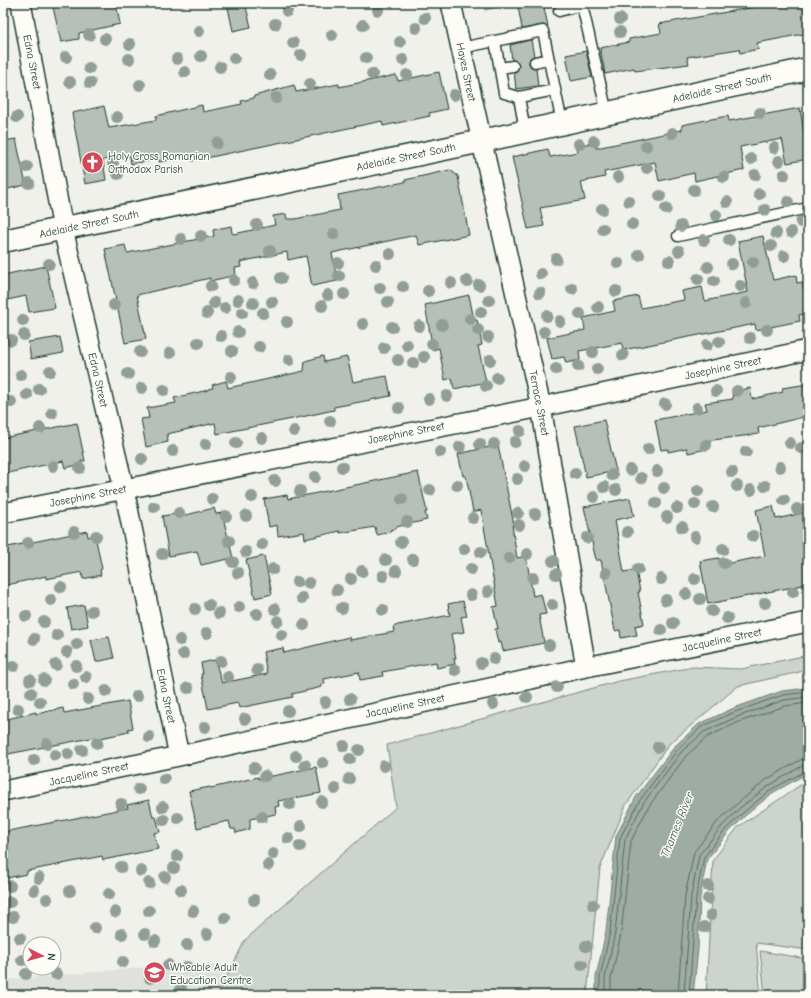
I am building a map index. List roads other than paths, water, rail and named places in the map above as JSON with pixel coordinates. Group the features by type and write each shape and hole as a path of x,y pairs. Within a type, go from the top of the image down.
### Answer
{"main road":[{"name":"Adelaide Street South","path":"3,241 482,141 808,68"}],"street":[{"name":"Edna Street","path":"21,3 63,229 124,488 179,756"},
{"name":"Hayes Street","path":"451,3 482,141"},
{"name":"Terrace Street","path":"482,141 541,407 586,667"},
{"name":"Josephine Street","path":"3,513 541,407 808,350"},
{"name":"Jacqueline Street","path":"3,791 179,756 586,667 808,622"}],"lane":[{"path":"559,11 582,6 607,113"},
{"path":"461,48 543,31 562,123"},
{"path":"495,41 504,93 518,97 555,90"},
{"path":"535,62 548,59"},
{"path":"500,68 513,66"},
{"path":"518,97 525,131"},
{"path":"678,236 808,208"}],"water":[{"name":"Thames River","path":"808,688 808,773 774,792 747,814 729,832 707,859 700,897 698,949 693,995 596,995 596,977 606,931 616,836 636,797 675,746 699,724 734,708 782,691"}],"place":[{"name":"Holy Cross Romanian Orthodox Parish","path":"92,162"},
{"name":"Wheable Adult Education Centre","path":"154,973"}]}
